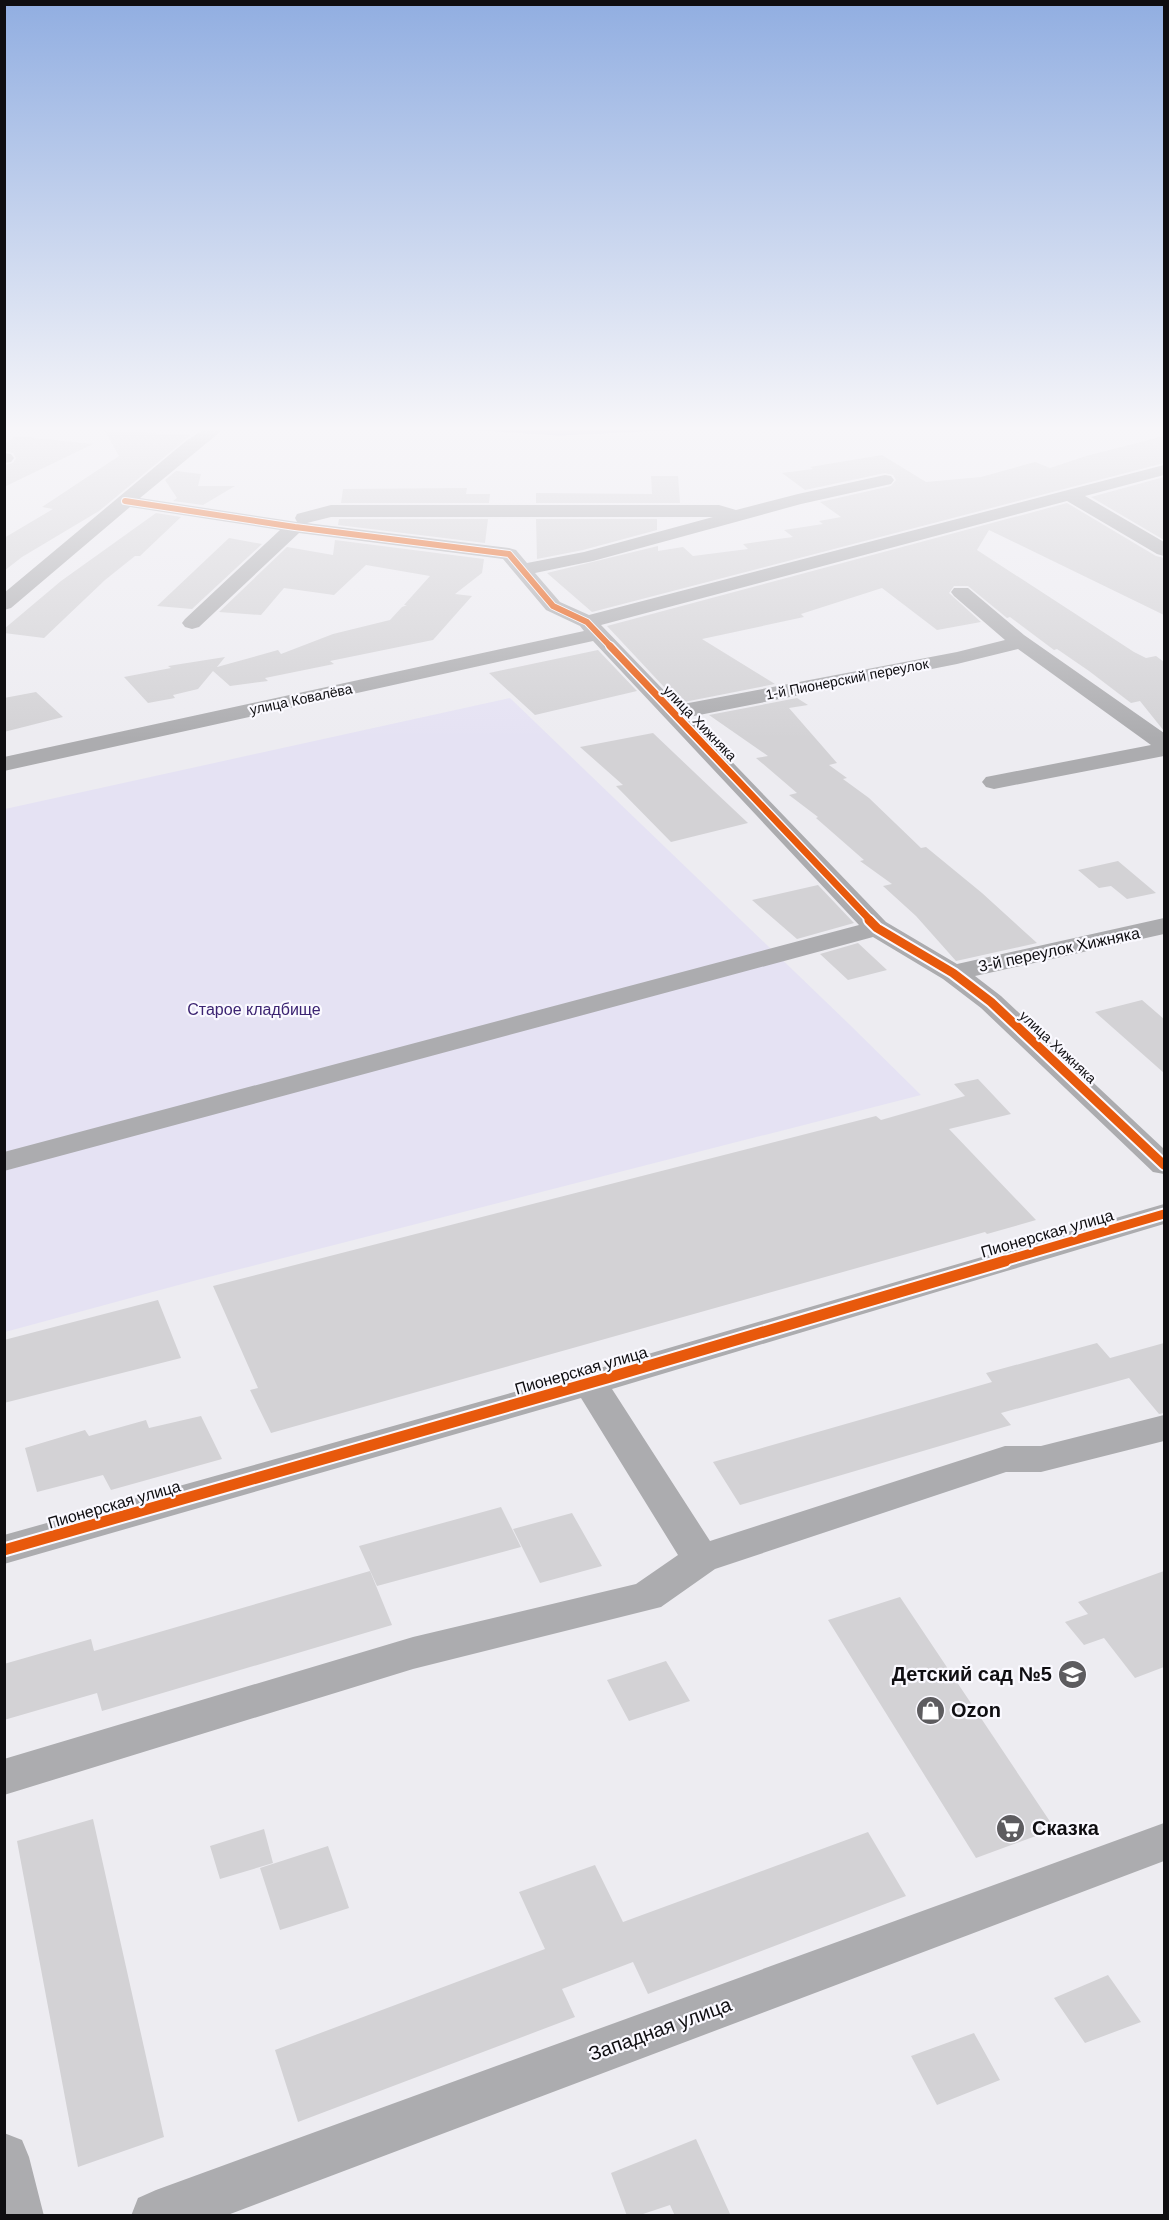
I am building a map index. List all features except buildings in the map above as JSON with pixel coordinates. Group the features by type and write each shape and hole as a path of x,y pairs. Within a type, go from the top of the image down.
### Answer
{"street":[{"path":"4,604 89,532"},
{"path":"192,623 283,532"},
{"name":"улица Хижняка","path":"340,532 509,554 553,606 592,628 877,928 953,973 991,1002 1164,1165"},
{"path":"524,569 586,557 678,532"},
{"name":"улица Ковалёва","path":"4,764 592,628 938,532"},
{"path":"1133,532 1164,550"},
{"path":"961,592 1022,642 1164,744"},
{"name":"1-й Пионерский переулок","path":"673,713 957,658 1022,642"},
{"path":"994,782 1164,749"},
{"name":"3-й переулок Хижняка","path":"953,973 1164,926"},
{"path":"4,1162 877,928"},
{"name":"Пионерская улица","path":"4,1551 590,1383 1164,1214"},
{"path":"590,1383 701,1559"},
{"path":"4,1777 413,1653 647,1596 701,1559 1005,1459 1041,1459 1164,1428"},
{"name":"Западная улица","path":"156,2216 1164,1842"},
{"path":"4,2157 19,2216"}],"green space":[{"name":"Старое кладбище","path":"510,698 921,1095 197,1280 5,1332 5,809"}],"cycle path":[{"path":"331,532 509,554 553,606 587,622 877,928 953,973 991,1002 1164,1165"},
{"path":"4,1550 607,1378 1164,1214"}],"place":[{"name":"Детский сад №5","path":"1073,1674"},
{"name":"Ozon","path":"930,1710"},
{"name":"Сказка","path":"1011,1828"}]}
